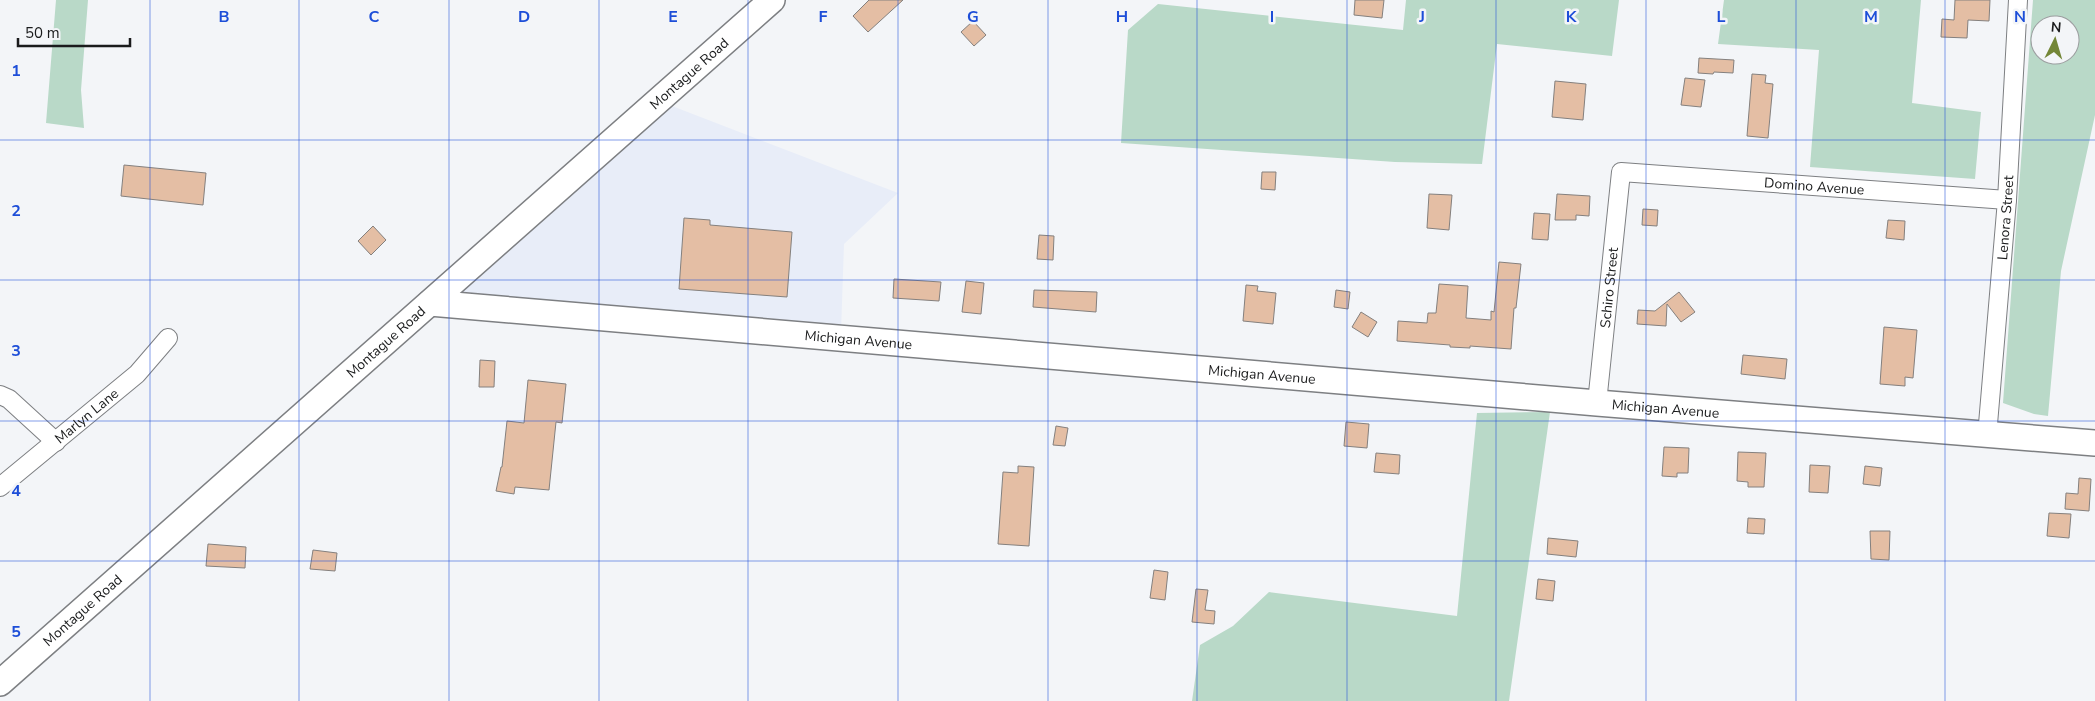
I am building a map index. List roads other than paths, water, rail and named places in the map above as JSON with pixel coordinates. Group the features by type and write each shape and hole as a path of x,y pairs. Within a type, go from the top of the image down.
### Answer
{"main road":[{"name":"Montague Road","path":"0,683 772,0"},
{"name":"Michigan Avenue","path":"430,303 1987,436 2095,443"}],"street":[{"name":"Lenora Street","path":"1987,436 2007,200 2018,0"},
{"name":"Domino Avenue","path":"1620,172 2007,200"},
{"name":"Schiro Street","path":"1597,403 1620,172"},
{"name":"Marlyn Lane","path":"0,487 137,374 168,338"},
{"path":"0,395 9,399 56,442"}]}
